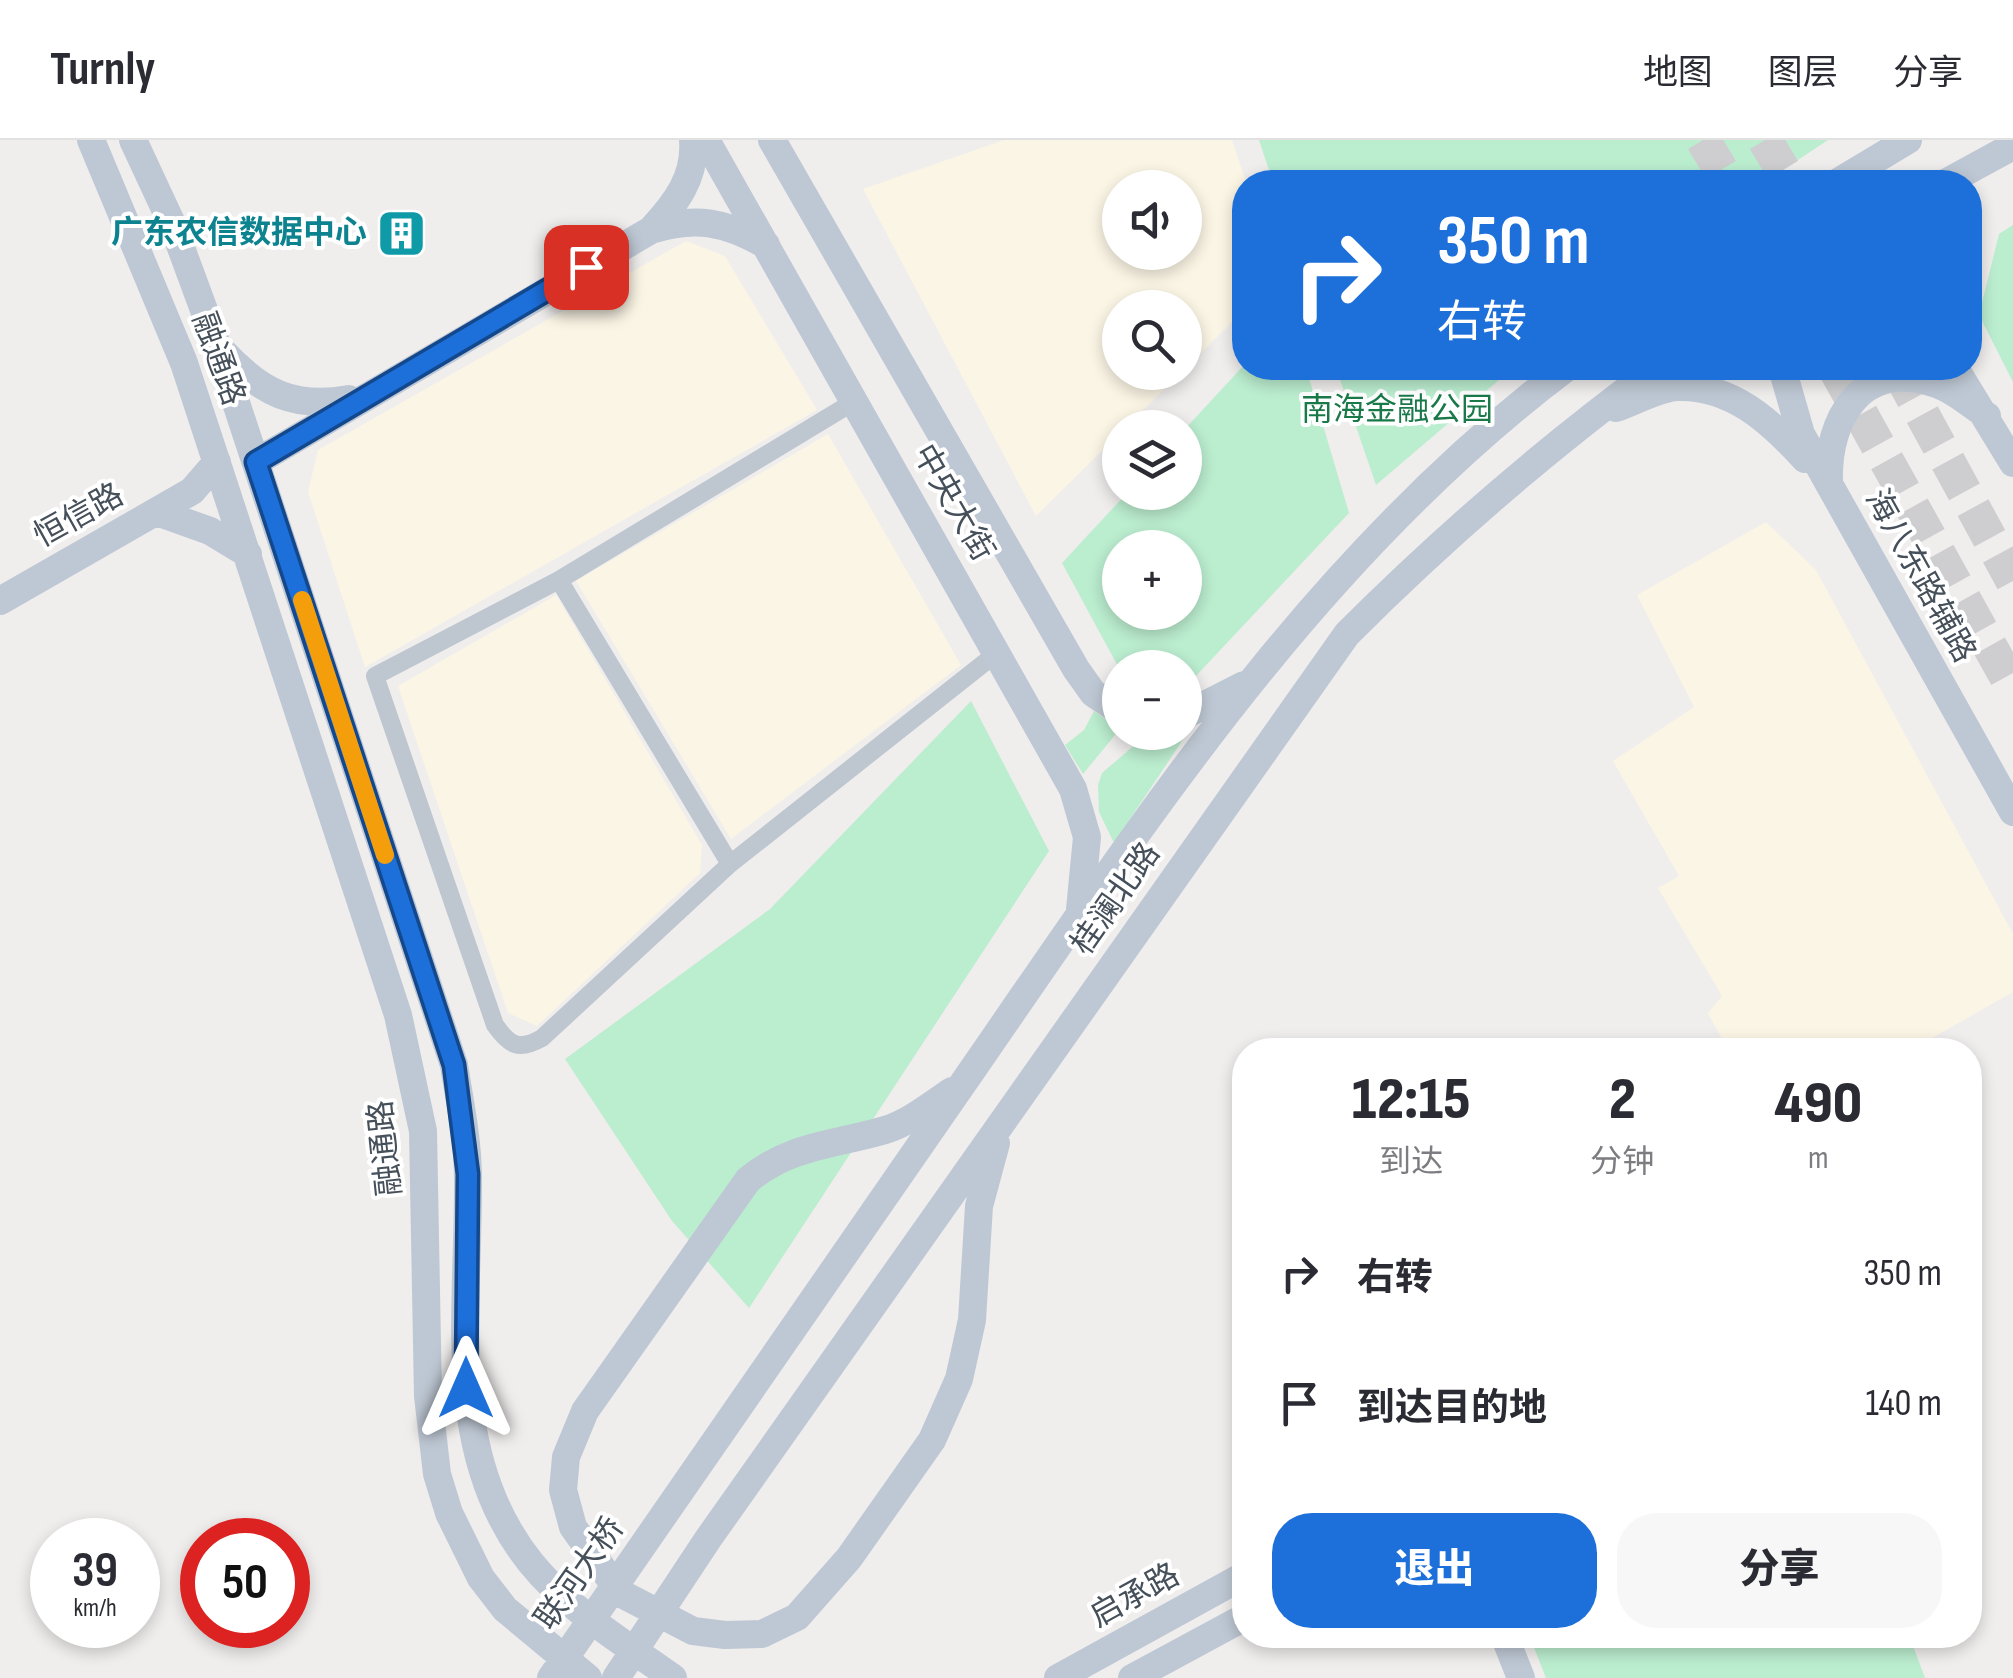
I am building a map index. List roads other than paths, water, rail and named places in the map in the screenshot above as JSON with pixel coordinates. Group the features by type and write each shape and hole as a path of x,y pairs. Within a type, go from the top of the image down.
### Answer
{"main road":[{"name":"融通路","path":"90,140 184,363 414,1074 427,1185 428,1396 437,1474 456,1530 481,1578 531,1634 588,1678"},
{"name":"融通路","path":"133,140 173,226 218,348 454,1065 468,1174 466,1388 480,1464 492,1503 510,1535 555,1590 673,1678"},
{"path":"651,230 681,195 690,174 693,140"},
{"name":"中央大街","path":"706,140 998,652 1083,810 1087,837 1079,916"},
{"name":"中央大街","path":"772,140 1076,669 1102,698"},
{"path":"1860,170 1908,140"},
{"path":"1970,170 2013,146"},
{"path":"1982,185 2013,156"},
{"path":"256,462 651,230 680,220 706,220 767,246"},
{"path":"218,348 245,375 284,400 326,403 360,398"},
{"name":"桂澜北路","path":"666,1510 1079,916 1250,682 1316,598 1366,546 1553,380"},
{"name":"桂澜北路","path":"616,1678 708,1539 1347,634 1470,517 1587,418 1639,380"},
{"name":"海八东路辅路","path":"1785,380 1801,434 2013,812"},
{"path":"1830,486 1834,430 1843,411 1874,385 1890,380"},
{"path":"1902,380 1937,384 1987,416"},
{"path":"1963,380 2013,462"},
{"path":"1971,380 1987,416"},
{"path":"1587,418 1676,387 1725,396 1741,401 1766,419 1830,486"},
{"path":"157,512 192,491 218,462"},
{"name":"恒信路","path":"0,601 157,512 210,531 248,554"},
{"path":"1202,706 1250,682"},
{"path":"962,1084 888,1129 815,1144 774,1159 748,1180 585,1411 566,1457 563,1490 572,1527 620,1593 693,1631 762,1634 797,1617 849,1558 932,1440 959,1379 972,1320 979,1206 1002,1122"},
{"name":"联河大桥","path":"551,1678 666,1510"},
{"name":"启承路","path":"1058,1678 1232,1582"},
{"path":"1132,1678 1232,1624"},
{"path":"1490,1648 1502,1678"},
{"path":"1509,1648 1521,1678"}],"street":[{"path":"855,401 559,580 375,676 496,1025 505,1040 514,1047 542,1038 730,864 998,652"},
{"path":"559,580 730,864"}],"tunnel":[{"path":"1703,140 1721,170"},
{"path":"1765,140 1783,170"},
{"path":"1842,380 2013,688"},
{"path":"1904,380 2013,581"}],"place":[{"name":"广东农信数据中心","path":"402,233"}],"park label":[{"name":"南海金融公园","path":"1397,410"}]}
